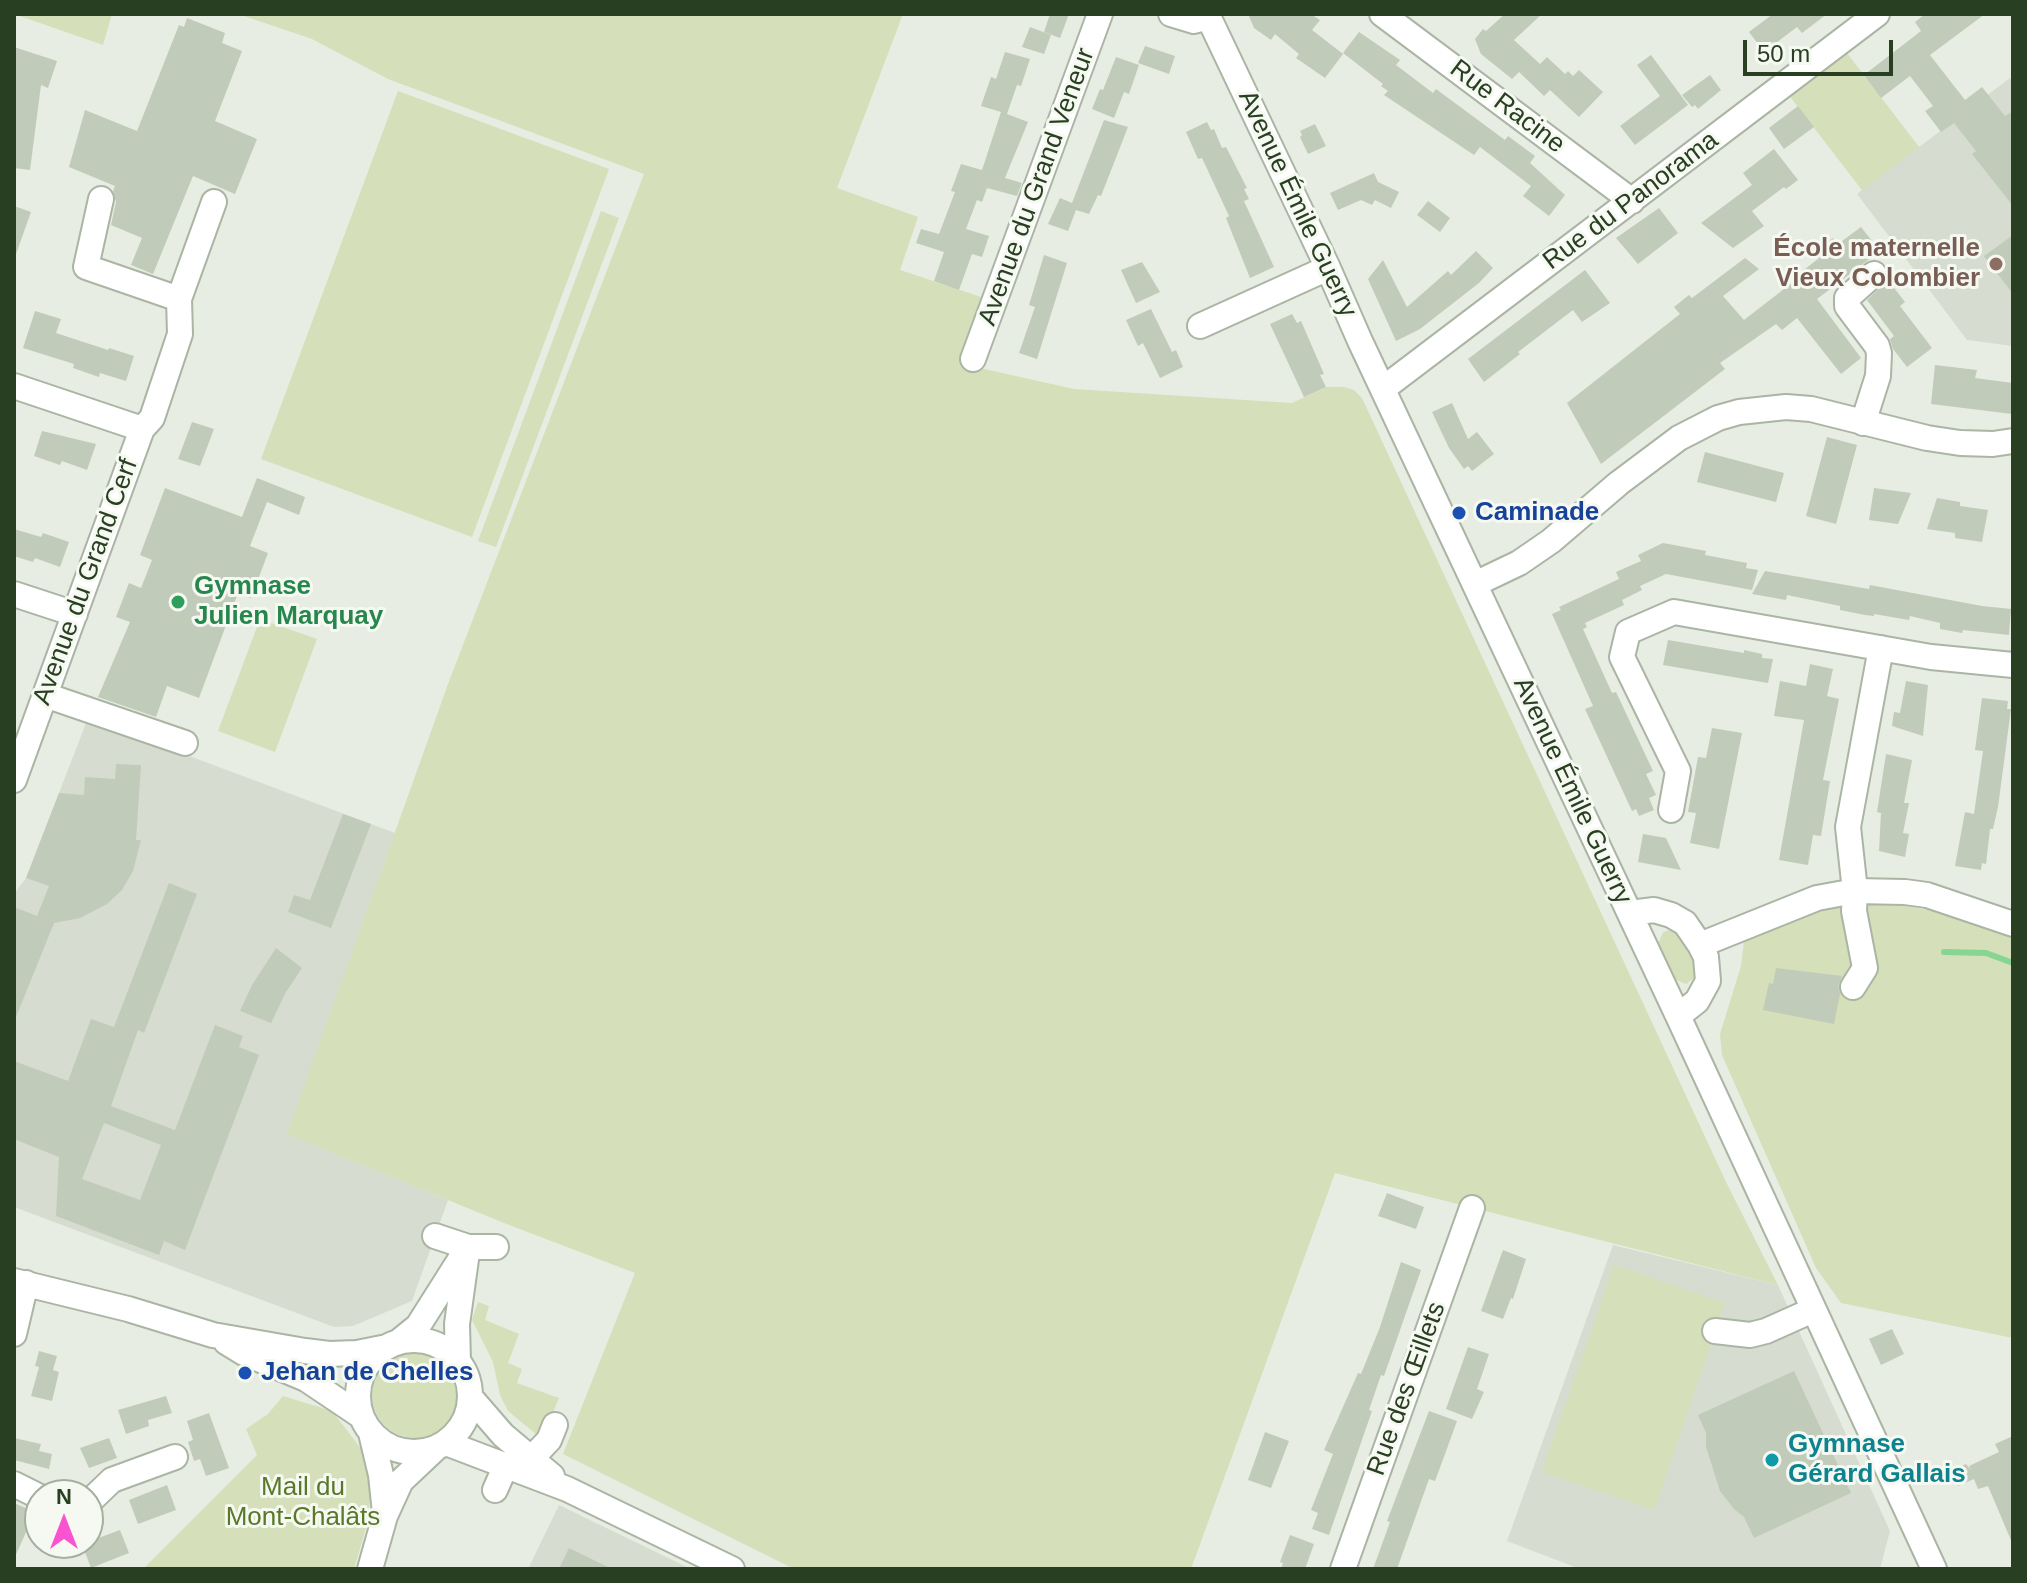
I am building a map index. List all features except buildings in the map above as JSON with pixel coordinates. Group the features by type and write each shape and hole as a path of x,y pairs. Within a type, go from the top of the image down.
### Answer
{"street":[{"name":"Avenue du Grand Veneur","path":"973,359 1100,14"},
{"path":"1171,14 1194,21 1208,16"},
{"name":"Rue Racine","path":"1382,14 1632,201"},
{"name":"Rue du Panorama","path":"1384,388 1877,14"},
{"name":"Avenue Émile Guerry","path":"1208,16 1630,913 1934,1569"},
{"path":"101,199 86,267 179,299"},
{"name":"Avenue du Grand Cerf","path":"14,780 142,429 152,418 180,334 179,299 214,202"},
{"path":"1200,326 1328,268"},
{"path":"1863,423 1878,376 1879,353 1847,306 1847,298 1874,274"},
{"path":"14,386 142,429"},
{"path":"1475,584 1519,563 1679,438 1718,418 1760,408 1786,407 1811,409 1927,438 1960,443 2013,441"},
{"path":"14,594 75,614"},
{"path":"1671,810 1678,771 1622,657 1628,632 1679,611 1931,657 2013,665"},
{"path":"1853,987 1865,968 1854,911 1848,820 1881,648"},
{"path":"45,695 185,743"},
{"path":"1700,945 1817,898 1855,891 1927,895 2013,924"},
{"path":"1630,913 1654,910 1685,923 1706,957 1708,981 1697,1001 1678,1016"},
{"name":"Rue des Œillets","path":"1343,1569 1472,1208"},
{"path":"435,1236 468,1247 496,1247"},
{"path":"393,1514 358,1400 359,1384 374,1357 418,1326 468,1247"},
{"path":"458,1361 457,1324 468,1247"},
{"path":"14,1334 20,1282 128,1309 213,1335 329,1354 357,1353 414,1340 446,1350 465,1372 471,1398 467,1415 459,1431 401,1481 393,1514 370,1569"},
{"path":"1715,1331 1750,1335 1813,1310"},
{"path":"213,1335 244,1353 306,1379 366,1424 384,1444 400,1451 418,1453 441,1446 506,1465 566,1488 732,1569"},
{"path":"471,1398 494,1425 566,1488"},
{"path":"532,1458 549,1440 555,1425"},
{"path":"104,1488 112,1480 175,1457"},
{"path":"495,1490 506,1465"}],"shaded area":[{"path":"1846,52 1919,147 2010,78 2013,82 2013,346 1967,340 1857,194 1862,190 1789,95"},
{"path":"88,718 395,833 288,1134 448,1200 412,1301 353,1326 334,1327 14,1207 14,894 26,878"},
{"path":"1613,1245 1778,1285 1890,1531 1880,1569 1580,1569 1507,1541"},
{"path":"559,1505 691,1569 528,1569"}],"green space":[{"path":"14,14 112,14 103,45"},
{"path":"238,14 903,14 837,188 918,217 900,270 984,298 962,364 1074,389 1292,403 1326,387 1344,387 1354,390 1362,398 1727,1184 1778,1285 1335,1173 1191,1569 794,1569 563,1454 635,1273 287,1134 448,684 644,174 388,79 312,39"},
{"path":"1846,52 1919,147 1862,190 1789,95"},
{"path":"398,91 609,169 472,537 261,459"},
{"path":"601,211 619,218 496,547 478,541"},
{"path":"260,619 317,639 275,752 218,731"},
{"path":"1886,902 1964,917 2013,935 2013,1338 1841,1303 1816,1268 1722,1055 1720,1034 1741,966 1745,933 1839,903"},
{"path":"1674,929 1696,953 1697,976 1686,984 1674,979 1658,944 1663,932"},
{"path":"1614,1265 1725,1303 1654,1510 1542,1472"},
{"path":"478,1302 489,1306 485,1320 519,1334 508,1363 522,1369 517,1383 559,1398 542,1439 508,1411 500,1395 493,1362 472,1320"},
{"path":"415,1352 432,1355 446,1364 455,1378 458,1395 455,1412 446,1426 432,1435 415,1438 398,1435 384,1426 375,1412 372,1395 375,1378 384,1364 398,1355"},
{"name":"Mail du Mont-Chalâts","path":"283,1396 332,1411 362,1450 370,1499 368,1521 354,1569 143,1569 257,1455 246,1429 268,1414"}],"waterway":[{"path":"1944,952 1986,953 2013,963"}],"place":[{"name":"École maternelle Vieux Colombier","path":"1996,264"},
{"name":"Caminade","path":"1459,513"},
{"name":"Gymnase Julien Marquay","path":"178,602"},
{"name":"Jehan de Chelles","path":"245,1373"},
{"name":"Gymnase Gérard Gallais","path":"1772,1460"}]}
